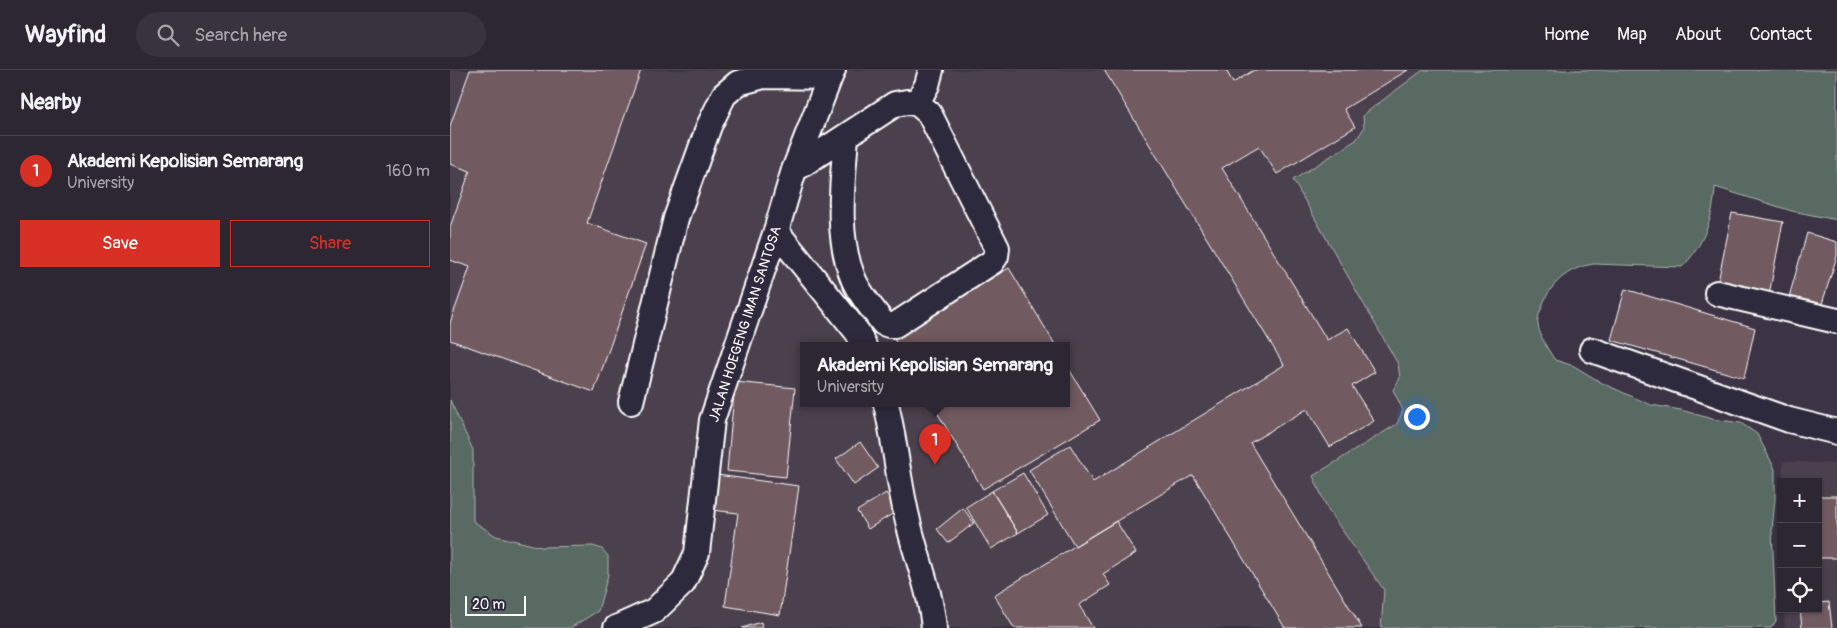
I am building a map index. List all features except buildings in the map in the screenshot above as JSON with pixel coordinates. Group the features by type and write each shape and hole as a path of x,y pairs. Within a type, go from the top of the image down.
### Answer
{"lane":[{"path":"917,103 927,85 931,70"},
{"name":"JALAN HOEGENG IMAN SANTOSA","path":"616,628 654,611 683,583 697,553 712,420 776,232 794,170 831,74 764,76 738,83 724,95 709,126 676,218 631,402"},
{"path":"794,170 846,136 895,104 917,103 929,114 996,248 992,262 895,325 889,326 883,323 853,280 845,254 842,200 846,136"},
{"path":"776,232 858,333 862,342"},
{"path":"1717,293 1837,321"},
{"path":"1592,350 1790,420 1837,432"},
{"path":"887,407 907,518 924,574 932,608 934,628"}],"shaded area":[{"path":"450,70 1516,70 1423,628 450,628"},
{"path":"1783,461 1837,464 1837,628 1785,628 1784,613 1822,613 1822,478 1783,478"}],"green space":[{"path":"1423,70 1837,70 1837,220 1792,211 1715,187 1710,220 1706,230 1696,250 1682,267 1594,264 1576,269 1554,285 1544,301 1538,319 1542,339 1555,360 1574,366 1602,383 1651,405 1681,410 1712,419 1741,423 1757,434 1775,469 1772,531 1776,621 1771,628 1381,628 1384,590 1328,510 1313,476 1397,424 1403,410 1393,390 1400,378 1398,364 1293,180 1356,140 1364,128 1363,115"},
{"path":"450,400 473,450 473,521 496,536 541,547 593,546 602,549 608,556 608,575 598,611 570,628 450,628"}],"place":[{"name":"Akademi Kepolisian Semarang","path":"935,465"}]}
